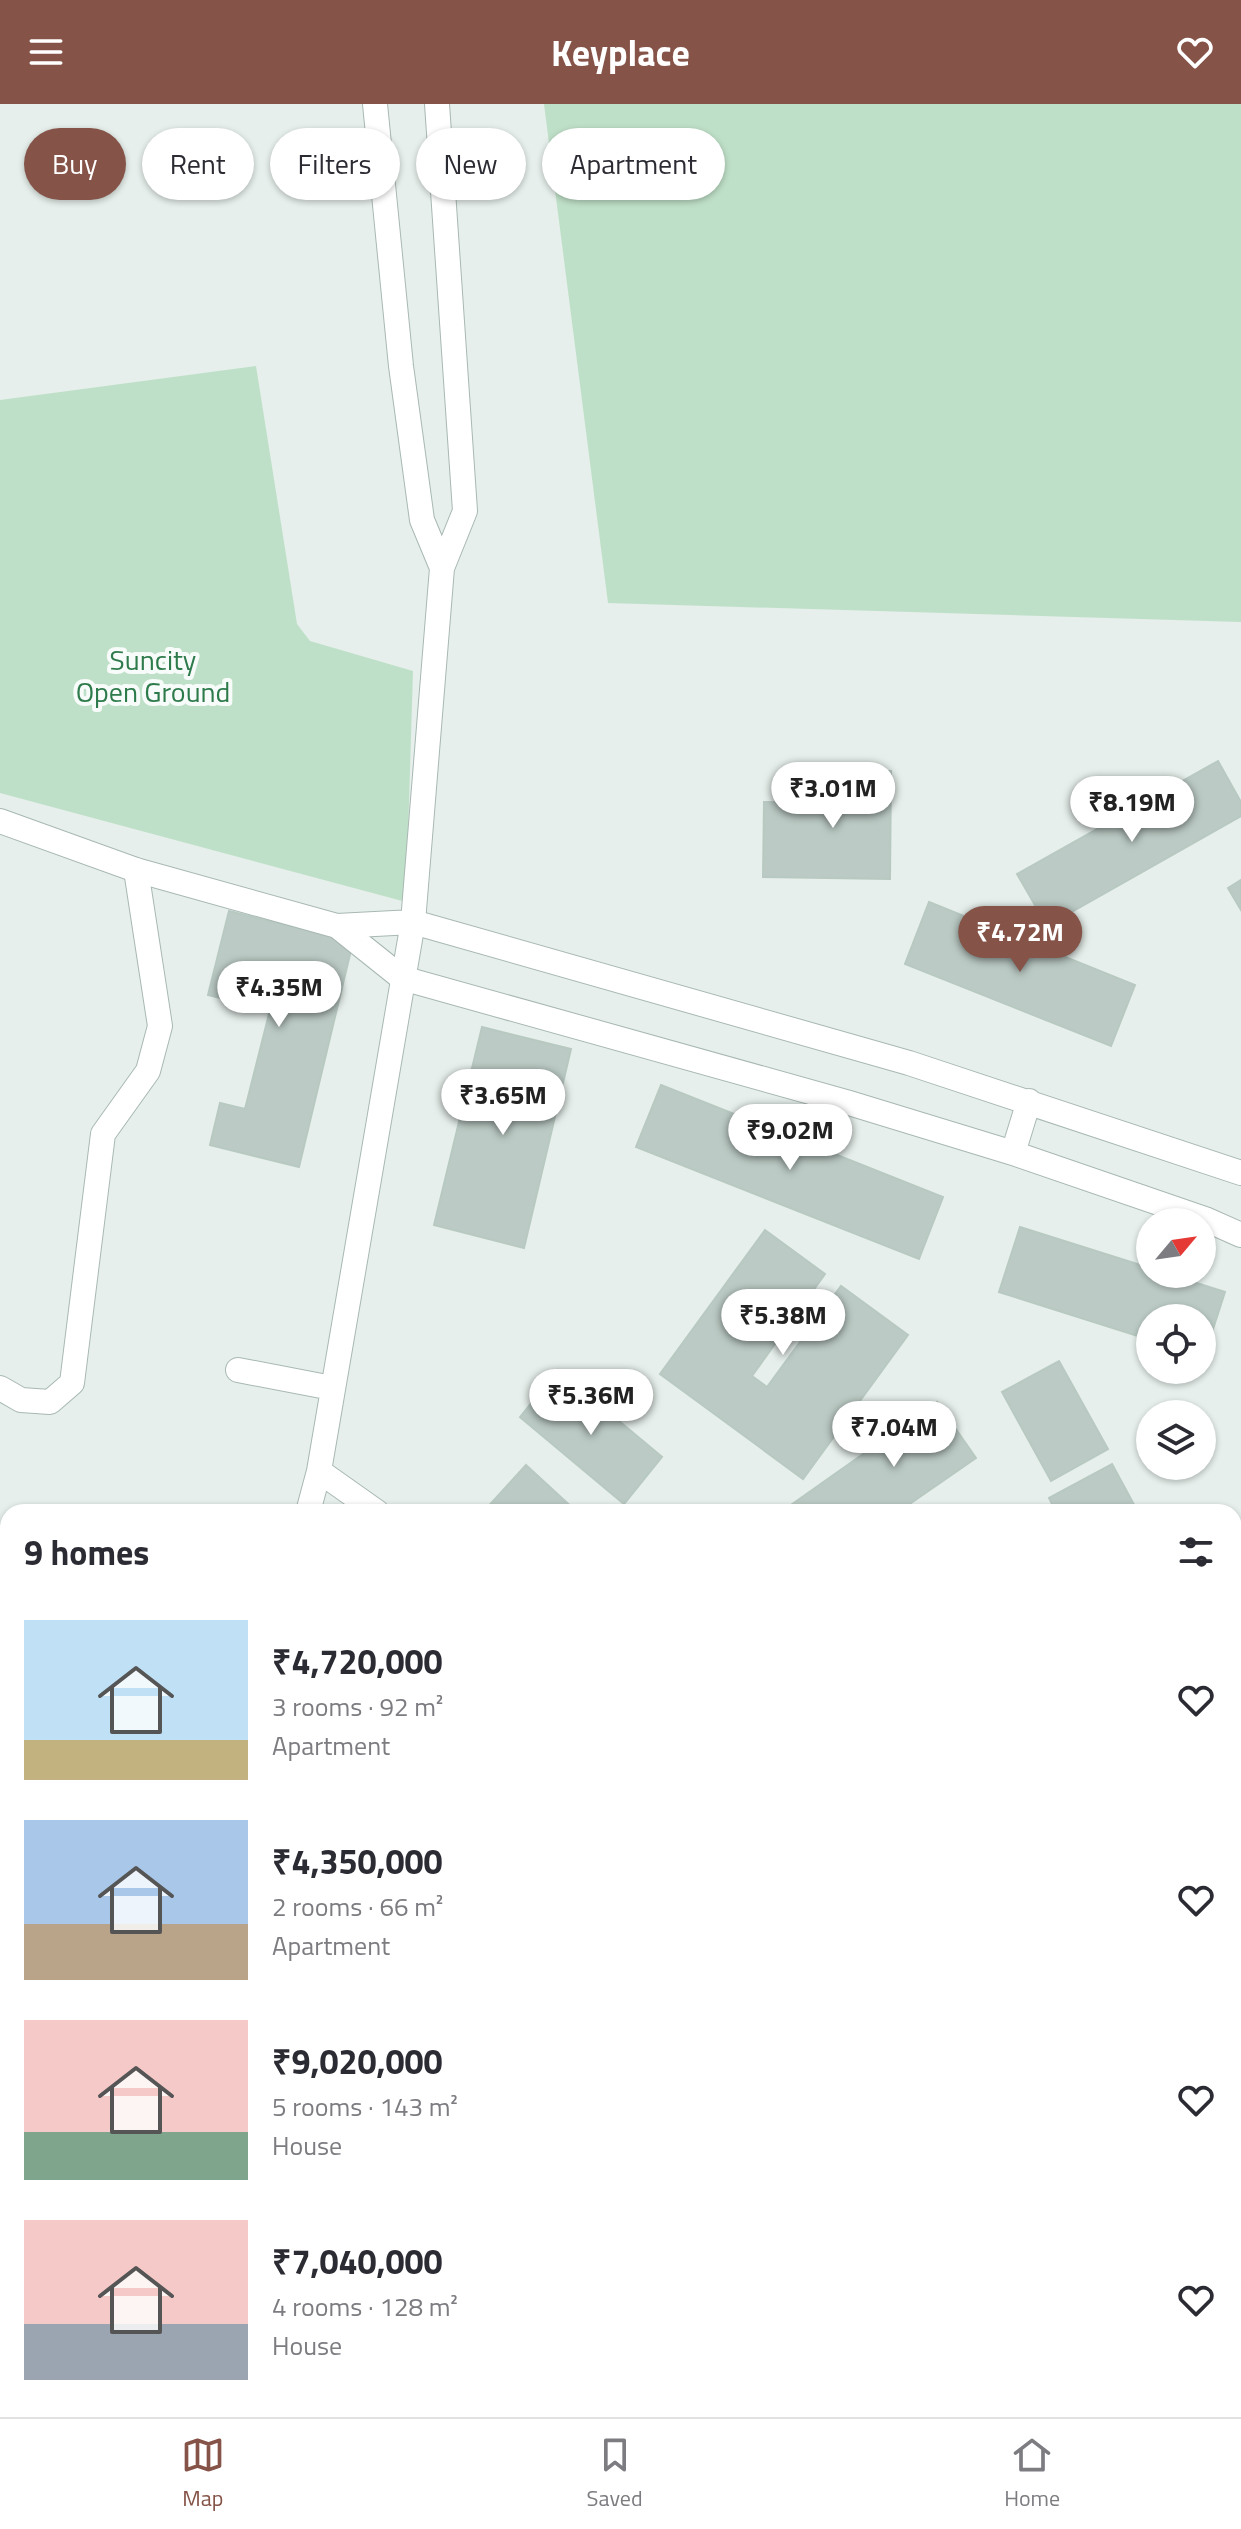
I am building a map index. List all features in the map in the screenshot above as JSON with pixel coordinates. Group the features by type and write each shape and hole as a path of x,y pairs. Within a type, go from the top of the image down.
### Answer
{"street":[{"path":"375,104 401,366 422,520 442,568"},
{"path":"310,1504 319,1471 413,922 442,568 465,511 437,104"},
{"path":"0,821 136,870 337,926 413,922 909,1063 1241,1173"},
{"path":"0,1388 21,1400 50,1402 72,1383 103,1134 148,1071 160,1026 136,870"},
{"path":"337,926 402,978 846,1102 1013,1153 1205,1219 1241,1235"},
{"path":"1013,1153 1029,1101"},
{"path":"238,1370 332,1388"},
{"path":"319,1471 366,1504"}],"green space":[{"path":"544,104 1241,104 1241,622 608,603 556,200 725,200 725,128 547,128"},
{"name":"Suncity Open Ground","path":"256,366 297,624 310,641 413,671 406,902 0,793 0,400"}],"building":[{"path":"1218,761 1241,802 1241,816 1047,926 1017,874"},
{"path":"822,770 891,771 890,879 763,877 764,802 822,803"},
{"path":"1241,880 1241,910 1228,888"},
{"path":"929,902 1135,985 1111,1046 905,964"},
{"path":"229,911 353,942 299,1167 210,1145 220,1103 245,1109 270,1010 208,995"},
{"path":"482,1027 571,1049 524,1248 434,1225"},
{"path":"661,1085 943,1197 919,1259 636,1147"},
{"path":"1020,1227 1136,1264 1136,1288 1212,1288 1225,1292 1216,1320 1216,1304 1136,1304 1136,1336 999,1292"},
{"path":"765,1230 825,1274 752,1376 767,1387 841,1286 908,1335 803,1479 660,1374"},
{"path":"1059,1361 1108,1449 1051,1481 1002,1392"},
{"path":"558,1370 662,1457 624,1504 520,1417"},
{"path":"937,1402 976,1458 910,1504 792,1504"},
{"path":"1112,1464 1134,1504 1052,1504 1049,1498"},
{"path":"526,1465 568,1504 490,1504"}]}
